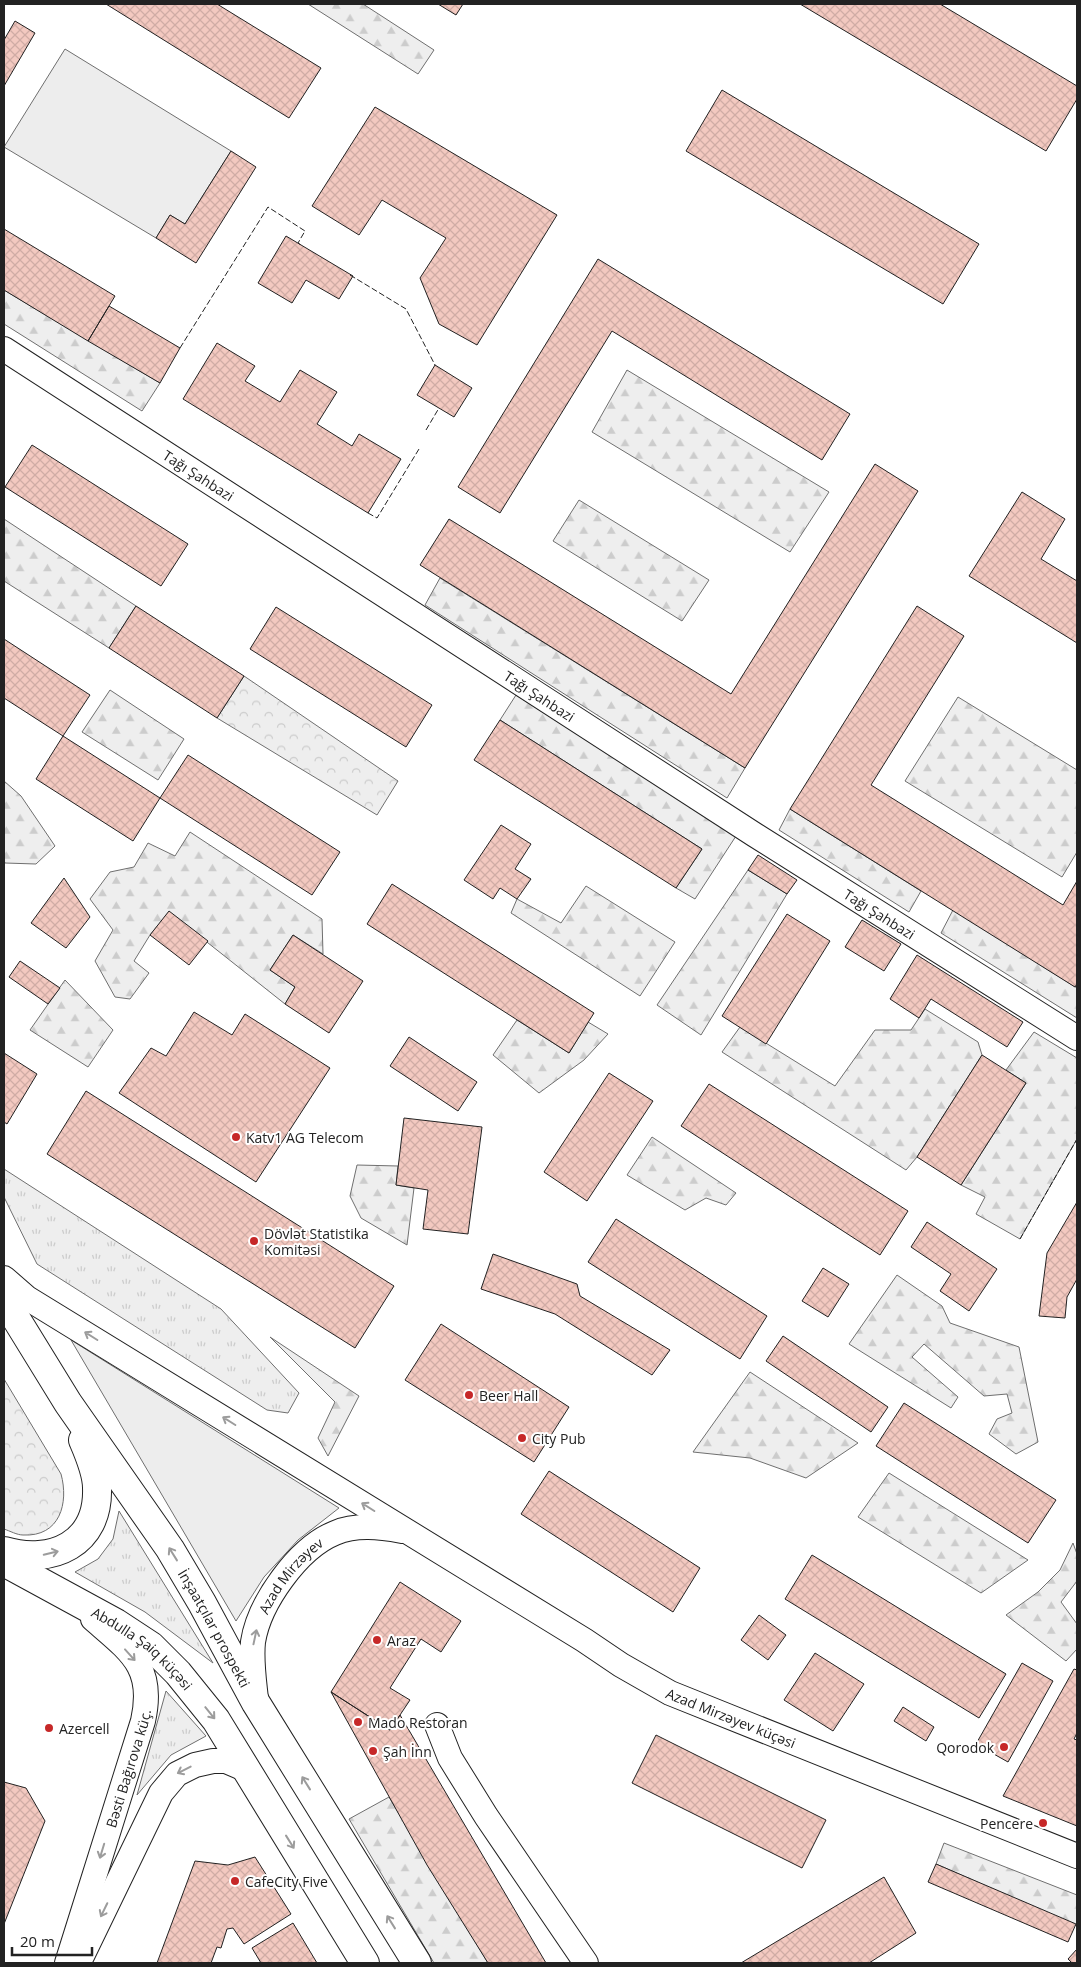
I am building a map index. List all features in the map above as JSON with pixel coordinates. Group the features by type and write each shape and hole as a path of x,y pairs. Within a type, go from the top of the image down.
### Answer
{"main road":[{"name":"İnşaatçılar prospekti","path":"4,1299 68,1403 170,1549 202,1603 256,1703 416,1963"},
{"path":"4,1324 68,1403 90,1456 97,1487 96,1509 91,1523 83,1535 72,1545 58,1552 36,1557 4,1551"},
{"name":"Abdulla Şaiq küçəsi","path":"4,1562 116,1623 151,1646 178,1673 216,1720 247,1770"},
{"path":"247,1770 365,1963"}],"street":[{"name":"Tağı Şahbazi","path":"4,349 746,830 1077,1038"},
{"name":"Azad Mirzəyev küçəsi","path":"4,1278 28,1298 409,1532 621,1665 670,1693 1077,1856"},
{"name":"Azad Mirzəyev","path":"256,1703 252,1662 260,1616 294,1564 312,1546 335,1533 359,1527 409,1532"},
{"name":"Bəsti Bağırova küç.","path":"67,1963 147,1703 146,1681 142,1668 112,1635 69,1598"},
{"path":"437,1726 450,1758 486,1816 586,1963"},
{"path":"78,1963 161,1793 177,1774 195,1765 213,1761 226,1761 247,1770"}],"green space":[{"path":"308,4 363,4 434,50 418,74"},
{"path":"4,290 160,383 142,411 4,324"},
{"path":"627,370 829,492 790,552 592,432"},
{"path":"579,500 709,580 682,621 553,541"},
{"path":"4,519 136,606 109,648 4,581"},
{"path":"440,578 745,768 727,798 425,605"},
{"path":"244,676 398,781 377,815 217,718"},
{"path":"110,690 184,739 158,780 82,732"},
{"path":"516,695 736,836 695,899 676,888 702,849 500,720"},
{"path":"958,697 1077,770 1077,852 1062,877 905,781"},
{"path":"4,781 21,796 55,846 36,864 5,863 4,861"},
{"path":"790,809 921,891 909,912 779,830"},
{"path":"190,832 322,919 323,954 293,935 270,970 295,987 285,1004 169,912 150,935 134,961 149,973 130,999 115,997 95,961 113,930 90,899 110,872 134,867 148,843 175,856"},
{"path":"748,870 787,894 701,1035 657,1005"},
{"path":"586,886 675,942 640,996 511,913 517,899 561,923"},
{"path":"953,910 1077,988 1077,1018 941,933"},
{"path":"65,980 113,1030 88,1067 30,1030"},
{"path":"925,1009 978,1042 982,1055 917,1157 906,1170 722,1052 740,1027 835,1086 875,1030 911,1030"},
{"path":"517,1020 569,1053 588,1022 608,1034 584,1060 539,1093 493,1055"},
{"path":"1034,1032 1077,1058 1077,1139 1020,1239 976,1214 985,1197 961,1185 1026,1083 1006,1070"},
{"path":"652,1137 736,1193 726,1205 706,1198 685,1210 627,1175"},
{"path":"357,1165 398,1166 396,1185 414,1188 407,1245 361,1218 350,1196"},
{"path":"4,1169 221,1309 299,1393 288,1413 267,1410 37,1264 4,1197"},
{"path":"897,1275 942,1306 950,1323 1019,1347 1038,1442 1016,1454 989,1434 997,1419 1012,1413 1007,1394 984,1396 924,1344 912,1357 958,1397 951,1408 849,1344"},
{"path":"270,1337 359,1396 328,1456 318,1438 335,1402"},
{"path":"750,1372 858,1443 806,1478 750,1458 693,1452"},
{"path":"4,1379 61,1474 64,1496 59,1516 46,1530 36,1534 21,1535 4,1529"},
{"path":"889,1473 1028,1560 981,1593 858,1517"},
{"path":"119,1511 213,1663 145,1612 75,1572 98,1559 113,1539"},
{"path":"1073,1543 1077,1554 1077,1581 1061,1602 1077,1624 1077,1649 1066,1661 1006,1615 1038,1592 1060,1570"},
{"path":"166,1691 206,1736 171,1755 137,1795"},
{"path":"389,1797 488,1963 434,1963 349,1819"},
{"path":"944,1843 1077,1895 1077,1926 936,1864"}],"shaded area":[{"path":"65,49 231,151 185,224 170,215 156,238 4,147"},
{"path":"71,1340 339,1508 298,1540 264,1577 236,1621"}],"building":[{"path":"106,4 217,4 321,68 289,118"},
{"path":"438,4 463,4 456,15"},
{"path":"800,4 940,4 1077,86 1077,99 1046,151"},
{"path":"15,21 35,33 4,86 4,40"},
{"path":"722,90 979,244 943,304 686,151"},
{"path":"375,107 557,215 477,345 439,324 420,278 446,238 382,200 359,235 312,206"},
{"path":"231,151 256,167 196,263 156,238 170,215 185,224"},
{"path":"4,229 115,296 88,341 4,290"},
{"path":"286,236 353,276 339,299 306,280 292,303 258,283"},
{"path":"598,259 850,414 822,460 612,331 500,513 458,487"},
{"path":"109,306 180,348 160,383 88,341"},
{"path":"217,343 255,366 245,381 280,402 300,370 337,392 317,424 352,446 359,434 401,459 368,513 183,399"},
{"path":"435,365 472,388 454,417 417,395"},
{"path":"32,445 188,544 161,586 5,487"},
{"path":"875,464 918,491 745,768 420,565 449,519 731,694"},
{"path":"1022,492 1065,519 1041,559 1077,581 1077,643 969,576"},
{"path":"136,606 244,676 217,718 109,648"},
{"path":"917,606 964,636 871,785 1063,905 1077,881 1077,984 1075,987 790,809"},
{"path":"276,607 432,705 406,747 250,649"},
{"path":"4,639 90,695 63,736 4,698"},
{"path":"500,720 702,849 676,888 474,760"},
{"path":"63,736 160,798 133,841 36,779"},
{"path":"188,755 340,852 312,895 160,798"},
{"path":"501,825 531,844 515,869 531,879 517,899 500,888 493,899 464,880"},
{"path":"758,855 797,880 787,894 748,870"},
{"path":"64,878 90,917 66,948 31,923"},
{"path":"392,884 594,1013 569,1053 367,924"},
{"path":"169,911 208,941 189,965 150,935"},
{"path":"787,914 830,941 766,1044 722,1016"},
{"path":"862,920 901,944 884,971 845,947"},
{"path":"293,935 363,981 329,1033 285,1004 295,987 270,970"},
{"path":"917,955 1023,1022 1007,1047 931,999 919,1018 890,999"},
{"path":"20,961 60,988 48,1004 9,977"},
{"name":"Katv1 AG Telecom","path":"194,1012 232,1035 245,1014 330,1068 256,1182 119,1093 151,1048 166,1056"},
{"path":"409,1037 477,1082 458,1111 390,1066"},
{"path":"4,1053 37,1074 7,1124 4,1122"},
{"path":"982,1055 1026,1083 961,1185 917,1157"},
{"path":"609,1073 653,1101 587,1201 544,1172"},
{"path":"709,1084 908,1211 880,1255 681,1126"},
{"name":"Dövlət Statistika Komitəsi","path":"86,1091 394,1286 355,1348 47,1154"},
{"path":"404,1118 482,1127 468,1234 423,1229 428,1190 396,1185"},
{"path":"1077,1202 1077,1279 1067,1297 1065,1318 1039,1316 1047,1253"},
{"path":"616,1219 767,1316 740,1359 588,1262"},
{"path":"927,1222 997,1269 969,1311 940,1291 951,1274 911,1247"},
{"path":"493,1254 577,1284 580,1296 670,1350 652,1375 555,1314 481,1289"},
{"path":"823,1268 849,1284 828,1317 802,1301"},
{"path":"441,1324 569,1407 534,1462 405,1380"},
{"path":"783,1336 888,1407 871,1432 766,1361"},
{"path":"904,1403 1056,1500 1028,1543 876,1446"},
{"path":"549,1471 700,1568 673,1612 521,1514"},
{"path":"812,1555 1006,1674 979,1718 785,1599"},
{"path":"400,1582 461,1621 441,1652 421,1639 390,1688 410,1700 390,1730 331,1692"},
{"path":"759,1615 786,1635 768,1660 741,1640"},
{"path":"815,1653 864,1684 833,1731 784,1700"},
{"path":"1022,1663 1053,1681 1008,1762 976,1744"},
{"path":"1074,1669 1077,1670 1077,1733 1074,1739 1077,1740 1077,1826 1003,1796"},
{"path":"331,1692 390,1730 400,1715 546,1963 488,1963 427,1865"},
{"path":"903,1707 934,1727 926,1741 894,1721"},
{"path":"656,1735 826,1820 802,1868 632,1783"},
{"path":"4,1782 26,1788 45,1821 4,1924"},
{"path":"255,1857 291,1914 244,1944 233,1928 227,1929 221,1948 217,1947 211,1963 157,1963 195,1861 228,1865"},
{"path":"936,1864 1076,1924 1068,1942 928,1882"},
{"path":"884,1877 916,1933 869,1963 741,1963"},
{"path":"293,1923 317,1963 261,1963 252,1948"},
{"path":"1077,1949 1077,1963 1072,1963 1068,1959"}],"fence":[{"path":"180,348 268,207 305,231 298,243 301,245"},
{"path":"350,275 406,309 435,365"},
{"path":"426,430 439,408"},
{"path":"368,513 377,518 419,449"},
{"path":"1020,1239 1077,1139"}],"place":[{"name":"Katv1 AG Telecom","path":"236,1137"},
{"name":"Dövlət Statistika Komitəsi","path":"254,1241"},
{"name":"Beer Hall","path":"469,1395"},
{"name":"City Pub","path":"522,1438"},
{"name":"Araz","path":"377,1640"},
{"name":"Mado Restoran","path":"358,1722"},
{"name":"Azercell","path":"49,1728"},
{"name":"Qorodok","path":"1004,1747"},
{"name":"Şah İnn","path":"373,1751"},
{"name":"Pencere","path":"1043,1823"},
{"name":"CafeCity Five","path":"235,1881"}]}
